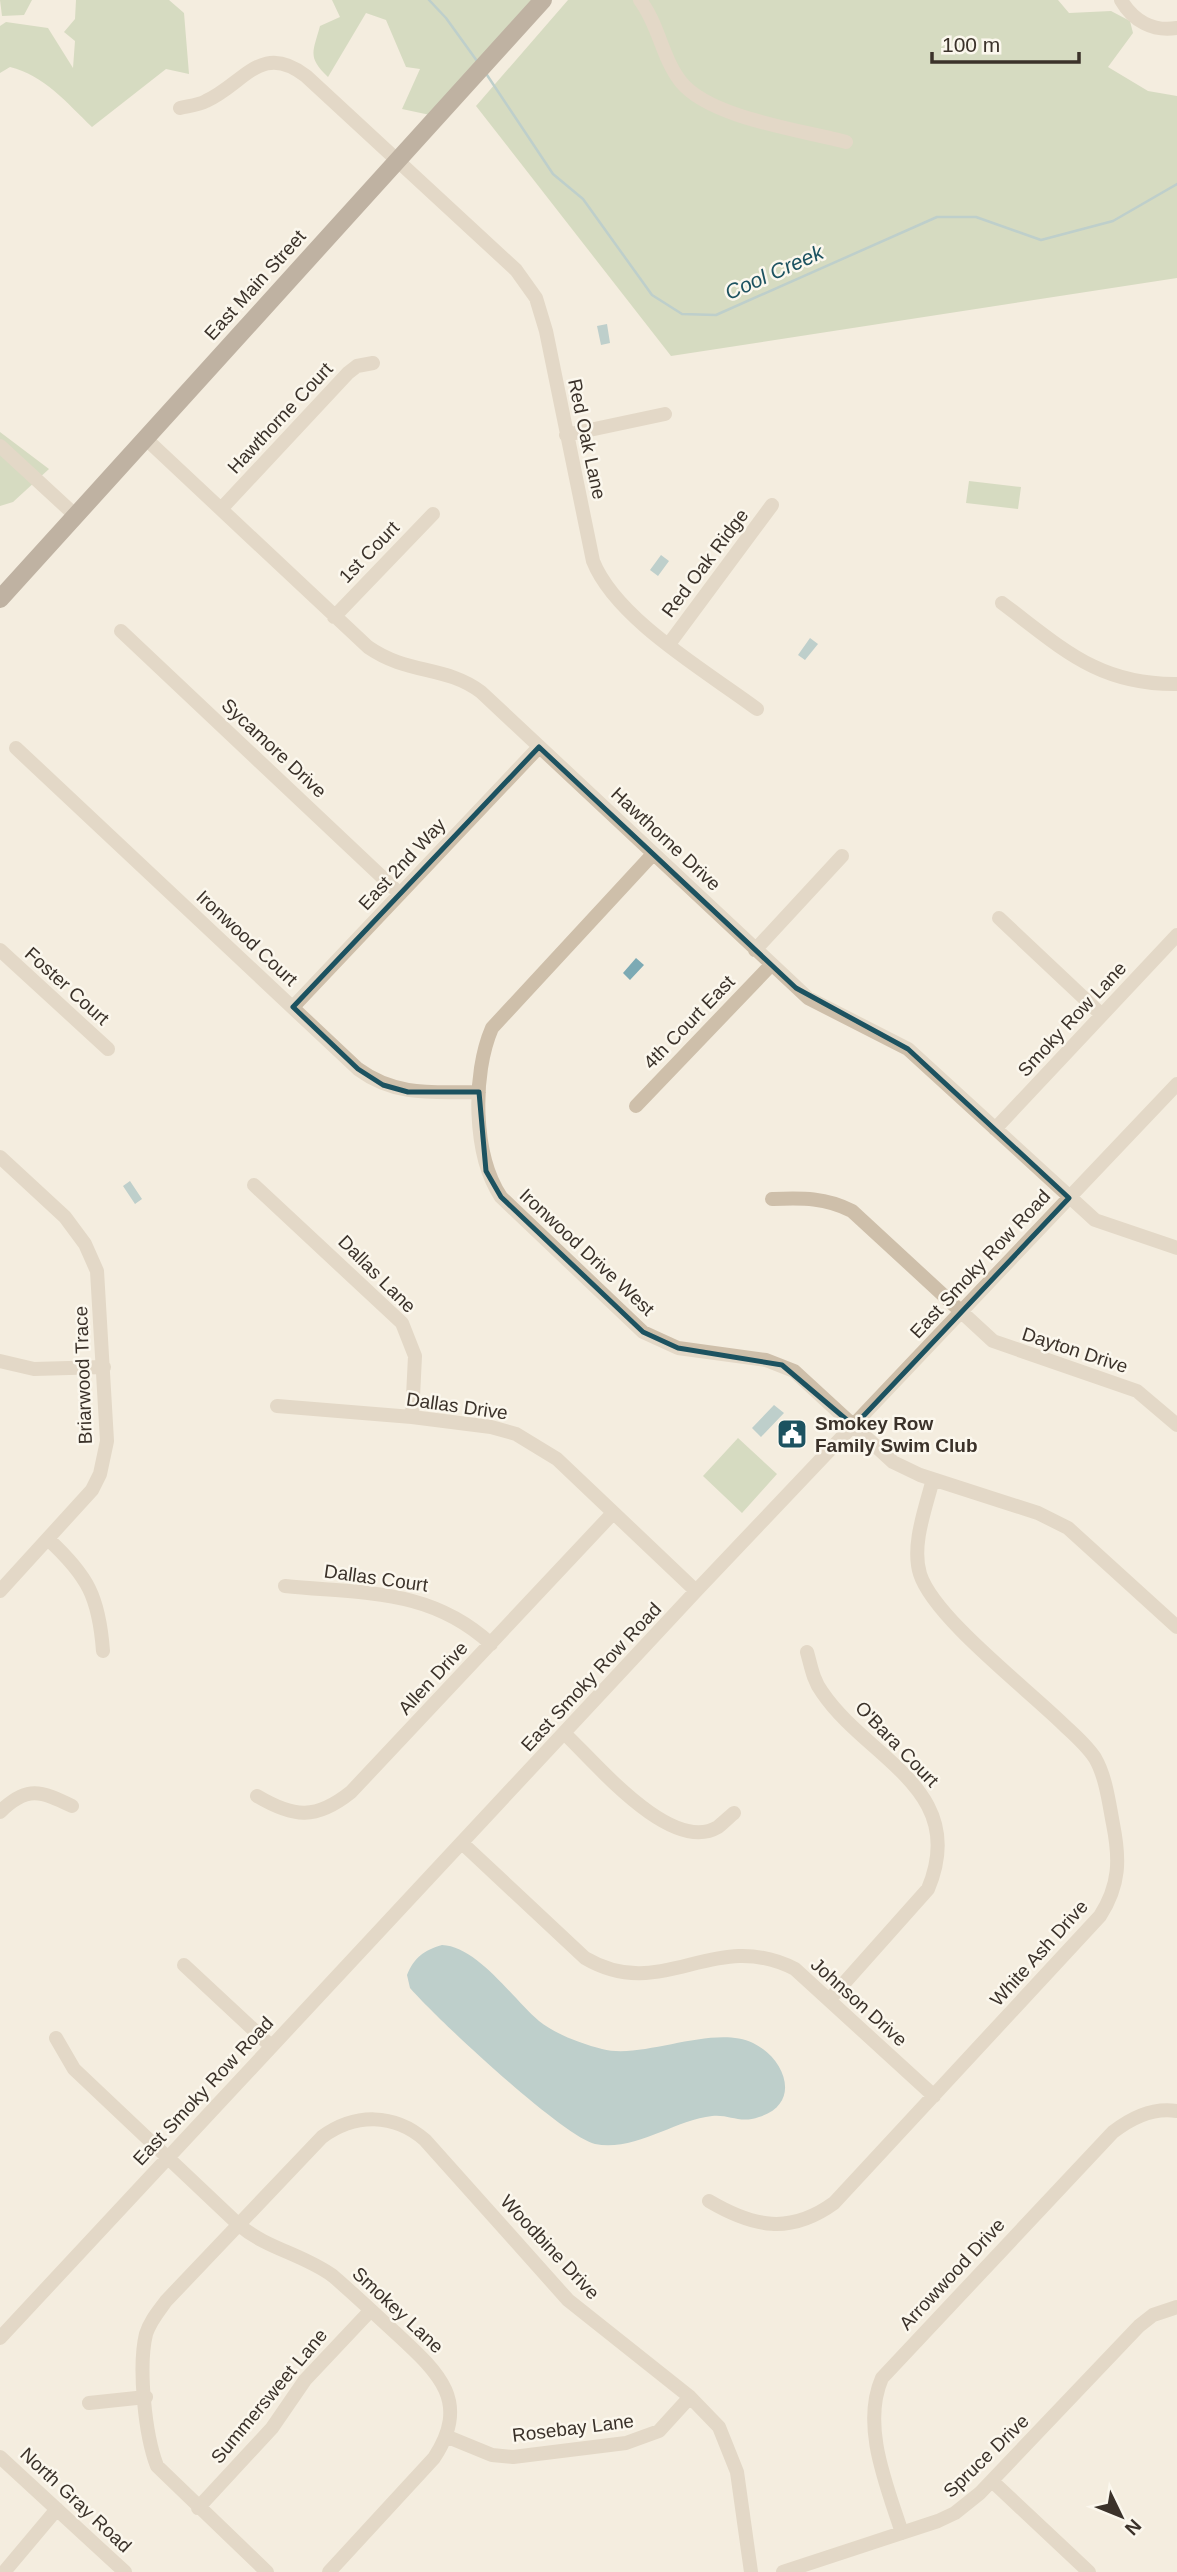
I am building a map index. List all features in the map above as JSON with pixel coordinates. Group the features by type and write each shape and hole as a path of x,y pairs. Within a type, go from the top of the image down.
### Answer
{"main road":[{"name":"East Main Street","path":"0,599 543,0"}],"street":[{"path":"640,0 654,23 668,62 696,98 727,112 846,142"},
{"path":"1121,0 1142,22 1161,29 1177,28"},
{"name":"Red Oak Lane","path":"180,108 206,101 258,65 278,63 306,76 526,281 536,298 545,331 593,561 599,576 622,608 757,709"},
{"name":"Hawthorne Court","path":"221,509 348,373 357,366 373,363"},
{"path":"566,435 665,414"},
{"name":"Hawthorne Drive","path":"145,438 334,617 389,662 468,682 808,998 908,1049 1095,1220 1177,1248"},
{"path":"0,446 76,516"},
{"name":"Red Oak Ridge","path":"669,644 772,505"},
{"name":"1st Court","path":"334,617 433,514"},
{"path":"1002,603 1072,655 1111,677 1146,683 1177,684"},
{"name":"Sycamore Drive","path":"121,631 400,894"},
{"name":"East 2nd Way","path":"293,1007 539,747"},
{"name":"Ironwood Court","path":"16,748 358,1069 383,1085 408,1092 479,1092"},
{"name":"Ironwood Drive West","path":"653,854 492,1028 480,1064 479,1092 486,1171 501,1197 643,1332 678,1348 740,1355 782,1365 801,1377 893,1462 933,1479 1038,1513 1068,1528 1177,1628"},
{"path":"755,950 842,856"},
{"path":"999,918 1102,1015"},
{"name":"Smoky Row Lane","path":"995,1129 1177,936"},
{"name":"Foster Court","path":"0,950 108,1049"},
{"name":"4th Court East","path":"636,1106 771,965"},
{"name":"East Smoky Row Road","path":"34,2298 565,1734 696,1591 1177,1084"},
{"name":"Briarwood Trace","path":"0,1157 65,1217 92,1257 101,1306 107,1441 100,1474 82,1504 1,1589"},
{"name":"Dallas Lane","path":"254,1185 402,1323 415,1356 412,1418"},
{"name":"Dayton Drive","path":"772,1199 814,1198 836,1203 852,1211 961,1312 1001,1345 1137,1391 1177,1426"},
{"path":"0,1361 34,1369 103,1367"},
{"name":"Dallas Drive","path":"278,1406 491,1427 516,1434 557,1459 696,1591"},
{"name":"White Ash Drive","path":"709,2201 746,2221 768,2225 785,2224 821,2213 843,2195 1100,1916 1116,1886 1119,1861 1102,1775 1095,1759 1051,1712 944,1612 925,1587 919,1570 919,1549 933,1479"},
{"name":"Allen Drive","path":"257,1796 281,1810 300,1814 320,1811 336,1804 351,1792 613,1513"},
{"path":"48,1539 76,1566 92,1591 101,1622 103,1651"},
{"name":"Dallas Court","path":"285,1586 424,1602 460,1618 491,1644"},
{"name":"O'Bara Court","path":"807,1652 814,1678 829,1702 920,1791 933,1813 939,1843 935,1872 928,1889 830,1999"},
{"path":"565,1734 641,1807 665,1824 689,1830 706,1830 717,1828 734,1813"},
{"path":"0,1812 19,1796 36,1792 72,1806"},
{"name":"Johnson Drive","path":"462,1843 585,1958 600,1967 617,1972 653,1974 725,1955 747,1954 768,1958 795,1969 934,2096"},
{"path":"184,1965 271,2046"},
{"name":"Smokey Lane","path":"56,2038 74,2069 239,2224 266,2245 317,2263 371,2310 441,2378 450,2404 448,2438"},
{"name":"Arrowwood Drive","path":"902,2533 885,2476 872,2414 882,2378 1113,2132 1130,2120 1153,2111 1177,2111"},
{"name":"Woodbine Drive","path":"267,2572 157,2466 150,2443 144,2346 153,2318 239,2224 333,2129 369,2118 395,2122 416,2133 440,2155 568,2300 709,2414 728,2443 737,2472 751,2572"},
{"path":"0,2323 34,2298"},
{"path":"0,2338 34,2298"},
{"name":"Spruce Drive","path":"783,2572 819,2566 955,2513 992,2481 1139,2326 1153,2315 1177,2307"},
{"name":"Summersweet Lane","path":"198,2508 272,2428 304,2380 371,2310"},
{"path":"89,2403 146,2397"},
{"name":"Rosebay Lane","path":"448,2438 492,2455 513,2457 626,2443 647,2438 659,2431 690,2397"},
{"path":"329,2572 434,2458 448,2438"},
{"name":"North Gray Road","path":"0,2457 125,2572"},
{"path":"992,2481 1090,2572"},
{"path":"4,2572 57,2509"}],"highlighted area":[{"path":"539,747 796,988 908,1049 1069,1198 854,1426 782,1365 678,1348 643,1332 501,1197 486,1171 479,1092 408,1092 383,1085 358,1069 293,1007"}],"green space":[{"path":"0,0 32,0 24,15 2,16"},
{"path":"76,0 169,0 184,13 189,74 166,69 92,127 34,76 10,67 0,73 0,26 6,22 48,28 73,68 75,41 64,32 75,19"},
{"path":"332,0 537,0 430,115 402,109 420,69 406,67 386,20 366,13 328,77 321,70 314,59 320,26 340,17"},
{"path":"568,0 1058,0 1069,13 1111,11 1130,21 1133,33 1108,67 1148,91 1177,96 1177,278 671,356 476,106"},
{"path":"0,432 49,469 13,502 0,506"},
{"path":"969,481 1021,487 1018,509 966,503"},
{"path":"738,1438 777,1474 742,1513 703,1476"}],"water":[{"path":"607,324 610,343 601,345 597,326"},
{"path":"661,555 669,561 658,576 650,570"},
{"path":"810,638 818,644 805,660 798,655"},
{"path":"636,958 644,965 630,980 623,973"},
{"path":"130,1181 142,1199 135,1204 123,1186"},
{"path":"774,1405 784,1413 761,1437 752,1428"},
{"path":"442,1945 468,1954 481,1964 545,2026 586,2044 619,2051 718,2037 753,2043 774,2059 781,2070 785,2092 781,2102 772,2111 752,2119 712,2116 625,2144 595,2144 556,2121 529,2099 445,2024 410,1988 407,1975 416,1959 430,1949"}],"waterway":[{"name":"Cool Creek","path":"429,0 446,18 477,61"},
{"name":"Cool Creek","path":"485,72 553,174 583,199 652,295 682,314 716,315 937,217 976,217 1041,240 1113,221 1177,184"}],"place":[{"name":"Smokey Row Family Swim Club","path":"792,1434"}]}
